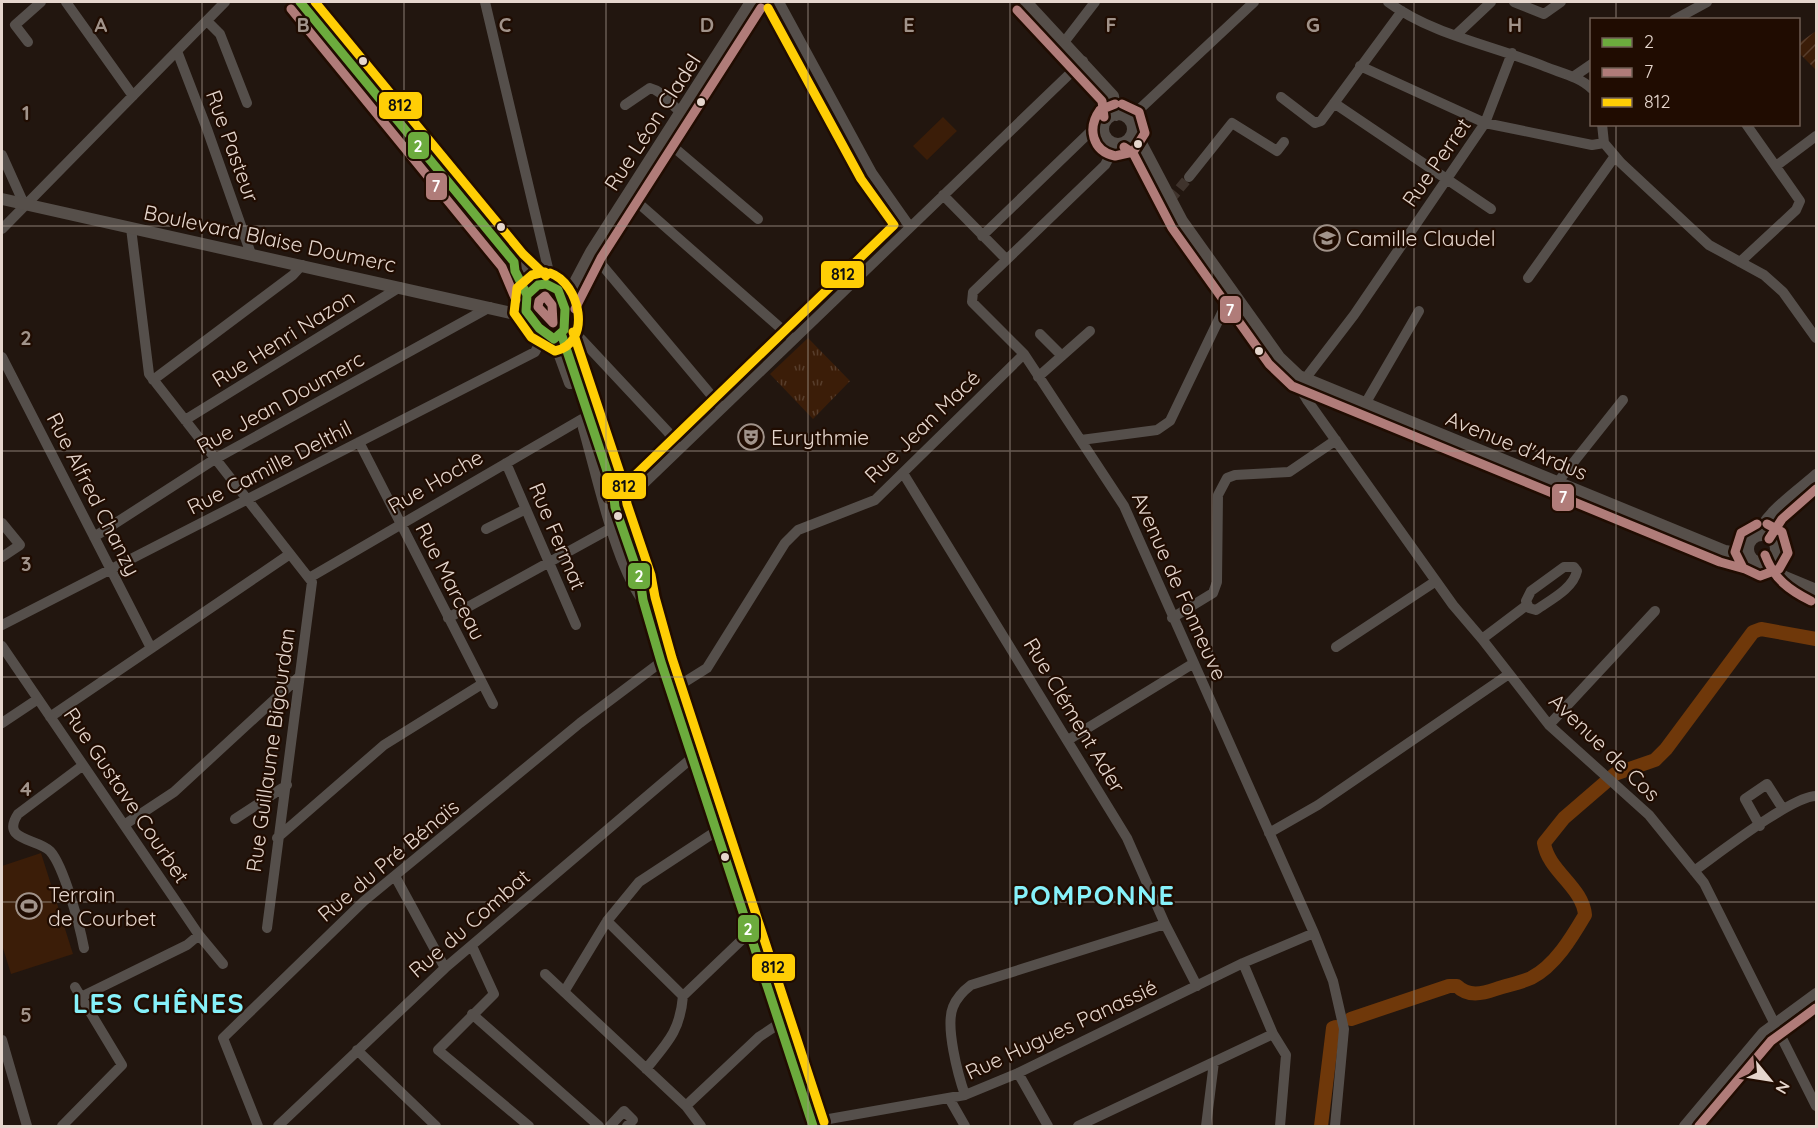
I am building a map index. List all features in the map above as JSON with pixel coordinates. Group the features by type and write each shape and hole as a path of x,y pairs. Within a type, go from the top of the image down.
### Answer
{"main road":[{"path":"300,2 514,262 538,285 554,286 564,303 556,334 631,566 633,585 643,600 661,662 813,1124"},
{"name":"Rue Léon Cladel","path":"564,303 591,252 752,2"},
{"path":"1026,2 1065,41 1113,96 1116,115"},
{"path":"1116,115 1129,119 1133,128 1131,137 1124,143 1111,142 1104,130 1106,122 1116,115"},
{"path":"1131,137 1142,145 1182,221 1232,292 1279,357 1302,377"},
{"name":"Boulevard Blaise Doumerc","path":"12,203 302,265 529,317"},
{"path":"514,262 514,271 527,295"},
{"name":"Rue Léon Cladel","path":"554,286 585,264"},
{"path":"538,285 527,295 525,306 529,317 556,334 613,489 618,527"},
{"name":"Avenue d'Ardus","path":"1302,377 1557,483 1721,548 1743,554 1816,590"},
{"path":"1755,538 1748,548 1758,562 1772,559 1774,545"},
{"path":"1721,548 1735,547 1755,538 1774,545 1784,570 1791,579"}],"street":[{"path":"28,42 15,25 41,2"},
{"path":"66,2 132,96"},
{"path":"2,221 12,203 132,96 225,2"},
{"path":"485,2 554,286"},
{"path":"778,2 872,173 910,226"},
{"path":"1065,41 1095,2"},
{"path":"1129,119 1254,2"},
{"path":"1388,2 1402,11 1457,34 1573,77 1590,88"},
{"path":"1457,34 1491,2"},
{"path":"1514,2 1544,14 1561,2"},
{"path":"1678,18 1707,2"},
{"path":"1281,97 1315,123 1321,121 1402,11"},
{"path":"207,21 220,34 247,103"},
{"name":"Rue Pasteur","path":"177,51 251,254"},
{"path":"1360,66 1485,123 1512,53"},
{"path":"615,507 628,499 1083,61"},
{"path":"1573,77 1590,65"},
{"path":"625,105 650,88 656,89 671,106 681,112"},
{"path":"1334,103 1491,209"},
{"path":"1189,177 1232,123 1277,151 1284,142"},
{"name":"Rue Perret","path":"1302,377 1354,315 1485,123 1592,146 1604,143"},
{"path":"1602,126 1604,143 1615,156 1696,235 1764,275 1783,292 1816,338"},
{"path":"1740,262 1796,210 1800,201 1747,126"},
{"path":"982,236 1090,132 1104,130"},
{"path":"1776,166 1816,136"},
{"path":"664,139 758,219"},
{"name":"Avenue de Fonneuve","path":"1111,142 1111,154 1105,165 974,292 972,302 1024,354 1124,506 1314,933 1333,981 1344,1029 1335,1126"},
{"path":"2,155 12,203 2,229"},
{"path":"1528,278 1615,156"},
{"path":"628,194 793,339"},
{"path":"943,195 1006,260"},
{"path":"131,228 149,374 309,578"},
{"path":"591,252 722,408"},
{"path":"153,380 293,275 302,265"},
{"name":"Rue Henri Nazon","path":"185,420 400,287"},
{"path":"1081,440 1157,430 1170,421 1232,292"},
{"name":"Rue Jean Doumerc","path":"94,537 215,459 489,307"},
{"path":"1365,404 1419,311"},
{"path":"1038,376 1090,331"},
{"path":"556,334 584,342 668,432 675,444 675,453"},
{"name":"Rue Camille Delthil","path":"2,625 535,352 556,334"},
{"path":"1040,334 1062,356"},
{"name":"Rue Jean Macé","path":"672,690 707,668 774,560 798,530 875,500 1024,354"},
{"name":"Rue Alfred Chanzy","path":"2,357 151,648"},
{"name":"Avenue de Cos","path":"1302,377 1299,387 1453,605 1549,725 1649,815 1704,883 1816,1106"},
{"path":"1557,483 1623,400"},
{"name":"Rue Hoche","path":"309,578 582,418"},
{"path":"668,432 689,440"},
{"path":"1172,618 1213,593 1217,582 1218,495 1227,478 1235,475 1289,472 1336,440"},
{"name":"Rue Marceau","path":"359,442 493,704"},
{"name":"Rue Fermat","path":"506,463 576,625"},
{"name":"Rue Clément Ader","path":"903,472 1127,838 1165,924 1197,986"},
{"path":"1755,538 1771,514 1816,474"},
{"path":"1774,545 1772,525 1784,503"},
{"path":"486,529 526,509"},
{"path":"2,523 20,545 2,556"},
{"path":"448,618 548,562 618,527"},
{"path":"50,717 290,554"},
{"path":"1482,639 1527,605 1532,591 1564,567 1574,567 1577,571 1576,577 1564,590 1536,610 1527,605"},
{"name":"Rue Guillaume Bigourdan","path":"267,928 312,582 309,578"},
{"path":"1336,646 1436,581"},
{"path":"1549,725 1654,611"},
{"name":"Rue Gustave Courbet","path":"2,646 199,935 223,964"},
{"name":"Rue du Pré Bénaïs","path":"258,1126 223,1038 364,901 396,878 580,723 661,662"},
{"path":"1068,740 1194,663"},
{"path":"1269,832 1318,805 1509,674"},
{"path":"124,825 174,792 299,677"},
{"path":"277,838 384,745 482,684"},
{"path":"2,723 38,699"},
{"name":"Rue du Combat","path":"278,1126 445,968 693,757"},
{"path":"82,766 18,814 12,822 13,830 21,838 40,843 58,864 84,948"},
{"path":"1761,826 1745,799 1767,784 1783,809"},
{"path":"235,819 287,786"},
{"path":"1694,871 1783,809 1806,796 1816,796"},
{"path":"564,992 607,921 639,882 718,830"},
{"path":"396,878 445,968"},
{"path":"607,921 683,996"},
{"path":"965,1095 951,1029 952,1009 960,995 971,985 1165,924"},
{"path":"646,1069 669,1041 681,1020 683,996 751,931"},
{"name":"Rue Hugues Panassié","path":"813,1124 965,1095 1018,1073 1243,963 1314,933"},
{"path":"62,1126 122,1065 78,992 187,945 199,935"},
{"path":"472,946 494,994 438,1050 529,1126"},
{"path":"1243,963 1274,1034 1286,1055 1281,1126"},
{"path":"545,974 646,1069 688,1104 701,1126"},
{"path":"1684,1126 1763,1032 1816,993"},
{"path":"472,1014 599,1126"},
{"path":"688,1104 759,1037 780,1023"},
{"path":"1078,1126 1274,1034"},
{"path":"2,1040 27,1126"},
{"path":"357,1050 436,1126"},
{"path":"1206,1126 1214,1062"},
{"path":"1018,1073 1048,1126"},
{"path":"949,1098 965,1126"},
{"path":"610,1126 624,1111 633,1120 627,1126"}],"green space":[{"path":"1816,31 1816,70 1800,54 1800,42"},
{"path":"943,117 957,131 927,160 913,146"},
{"path":"808,338 850,381 813,419 770,374"},
{"name":"Terrain de Courbet","path":"41,853 73,954 11,974 2,945 2,866"}],"waterway":[{"path":"1351,1019 1449,986 1457,986 1466,992 1475,994 1522,981 1540,973 1562,950 1585,915 1578,896 1552,862 1544,843 1564,818 1615,774 1655,760 1666,749 1753,632 1761,629 1816,639"},
{"path":"1321,1126 1333,1028 1336,1027"}],"tunnel":[{"path":"1170,200 1189,177"}],"transit line":[{"name":"2","path":"300,2 514,262 515,271 527,295"},
{"name":"812","path":"315,2 523,254 546,276"},
{"name":"7","path":"575,309 601,258 761,8"},
{"name":"812","path":"609,497 621,489 894,225 861,179 768,8"},
{"name":"7","path":"291,9 502,267 516,300"},
{"name":"7","path":"1017,10 1102,101 1104,117"},
{"name":"7","path":"1115,104 1100,110 1093,131 1094,138 1101,149 1115,156 1133,152 1145,133 1139,112 1122,104"},
{"name":"7","path":"1124,147 1133,153 1172,228 1269,364 1292,386 1720,562 1745,569"},
{"name":"812","path":"545,272 532,275 517,288 514,313 531,337 555,351 567,346 574,337 578,325 578,313 569,288 550,273"},
{"name":"2","path":"546,284 558,290 565,309 564,330 554,339 539,328 526,311 527,295 538,285 546,284"},
{"name":"7","path":"545,296 552,305 553,323 538,307 539,301 545,296"},
{"name":"812","path":"573,332 624,485 627,504 651,575 672,658 824,1122"},
{"name":"2","path":"562,336 613,489 615,507 640,579 643,600 661,662 813,1126"},
{"name":"7","path":"1769,539 1782,519 1816,489"},
{"name":"7","path":"1757,524 1741,533 1735,552 1743,568 1760,576 1779,569 1788,553 1782,532 1767,524"},
{"name":"7","path":"1765,555 1773,571 1783,583 1811,601"},
{"name":"7","path":"1699,1126 1771,1041 1816,1008"}],"place":[{"name":"Camille Claudel","path":"1327,238"},
{"name":"Eurythmie","path":"751,437"},
{"name":"Terrain de Courbet","path":"29,906"}],"district":[{"name":"POMPONNE","path":"1094,895"},
{"name":"LES CHÊNES","path":"159,1003"}]}
